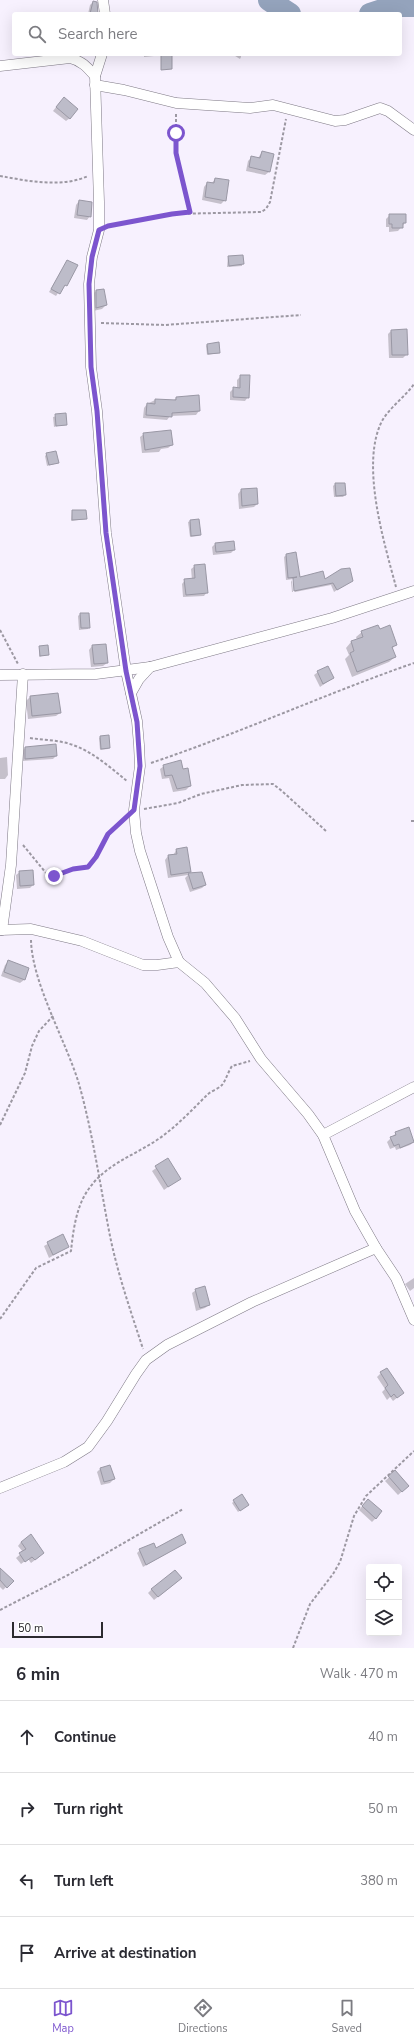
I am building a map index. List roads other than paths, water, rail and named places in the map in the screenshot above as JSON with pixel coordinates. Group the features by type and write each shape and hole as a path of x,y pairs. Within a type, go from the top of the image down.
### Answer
{"street":[{"path":"103,0 105,12"},
{"path":"101,56 95,80 99,230 92,257 89,284 91,367 97,411 106,533 126,671 137,722 140,766 134,810 140,851 168,937 179,962 205,983 235,1018 261,1059 308,1114 323,1135 355,1211 376,1248 396,1278 414,1320"},
{"path":"0,66 70,58 79,60 85,65 95,80 124,90 176,103 250,108 273,105 335,121 345,120 380,108 388,111 414,130"},
{"path":"0,675 96,674 150,667 332,618 414,591"},
{"path":"131,693 139,679 150,667"},
{"path":"23,674 20,738 8,895 1,930 31,929 82,941 143,965 179,962"},
{"path":"323,1135 414,1087"},
{"path":"0,1488 64,1462 88,1447 107,1421 146,1360 173,1342 252,1302 376,1248"}],"waterway":[{"path":"269,0 287,12"},
{"path":"376,12 394,6 414,6"}]}
